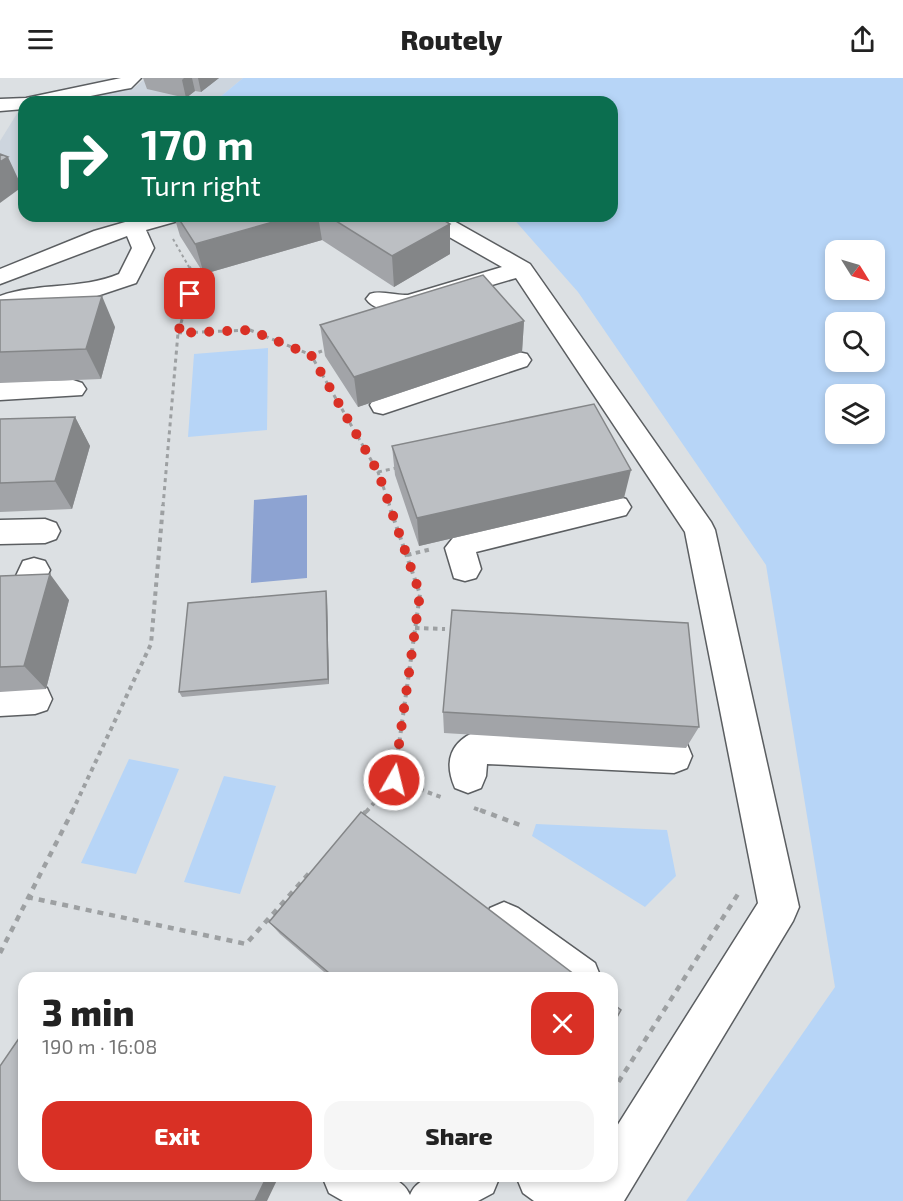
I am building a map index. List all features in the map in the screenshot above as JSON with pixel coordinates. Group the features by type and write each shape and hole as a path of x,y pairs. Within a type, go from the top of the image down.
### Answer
{"street":[{"path":"63,96 125,84 132,78"},
{"path":"1,113 18,106"},
{"path":"440,222 522,269 700,530 779,907 618,1167"},
{"path":"0,277 102,236 134,227 170,224"},
{"path":"0,304 24,294 101,289 128,278 143,248 134,227"},
{"path":"378,299 393,303 410,302 522,269"},
{"path":"397,327 461,305 470,304 474,308"},
{"path":"383,405 519,361"},
{"path":"0,391 73,389"},
{"path":"465,569 459,552 462,544 467,542 618,510"},
{"path":"0,532 45,531"},
{"path":"0,592 22,590 27,587 34,570"},
{"path":"0,701 35,699"},
{"path":"468,776 470,753 479,747 674,758"},
{"path":"476,901 572,972"},
{"path":"356,1182 388,1201"},
{"path":"431,1201 466,1182"},
{"path":"548,1182 572,1201"},
{"path":"597,1201 609,1182"}],"path":[{"path":"0,953 97,764 151,644 178,333 195,276 170,224"},
{"path":"178,333 250,330 311,355 378,472 420,594 394,780 354,824"},
{"path":"311,355 322,351"},
{"path":"378,472 396,468"},
{"path":"416,628 445,630"},
{"path":"362,815 369,820"},
{"path":"27,897 246,944 316,867"},
{"path":"618,1083 738,897 737,886"}],"shaded area":[{"path":"146,78 243,78 221,96 92,96 135,87"},
{"path":"243,78 903,78 903,1201 686,1201 835,987 766,565 578,292 516,222 618,222 618,96 221,96"},
{"path":"18,112 18,180 0,173 0,141"},
{"path":"268,348 267,430 188,437 194,354"},
{"path":"307,495 307,578 251,583 254,500"},
{"path":"129,759 179,769 136,874 81,863"},
{"path":"224,776 276,786 240,894 184,882"},
{"path":"536,824 667,830 676,876 645,907 532,836"}],"building":[{"path":"0,154 8,157 0,162"},
{"path":"181,222 273,222 195,244"},
{"path":"338,222 447,222 450,224 392,256"},
{"path":"483,275 524,321 354,377 320,325"},
{"path":"102,296 86,349 0,352 0,300"},
{"path":"594,404 631,470 417,518 392,446"},
{"path":"75,417 55,481 0,483 0,419"},
{"path":"50,574 24,666 0,667 0,576"},
{"path":"326,591 328,679 179,692 188,603"},
{"path":"452,610 688,623 699,727 443,712"},
{"path":"361,812 571,972 328,972 269,922"},
{"path":"18,1040 18,1182 264,1182 255,1201 0,1201 0,1066"}],"route":[{"path":"190,294 178,333 250,330 311,355 378,472 420,594 394,780"}]}
